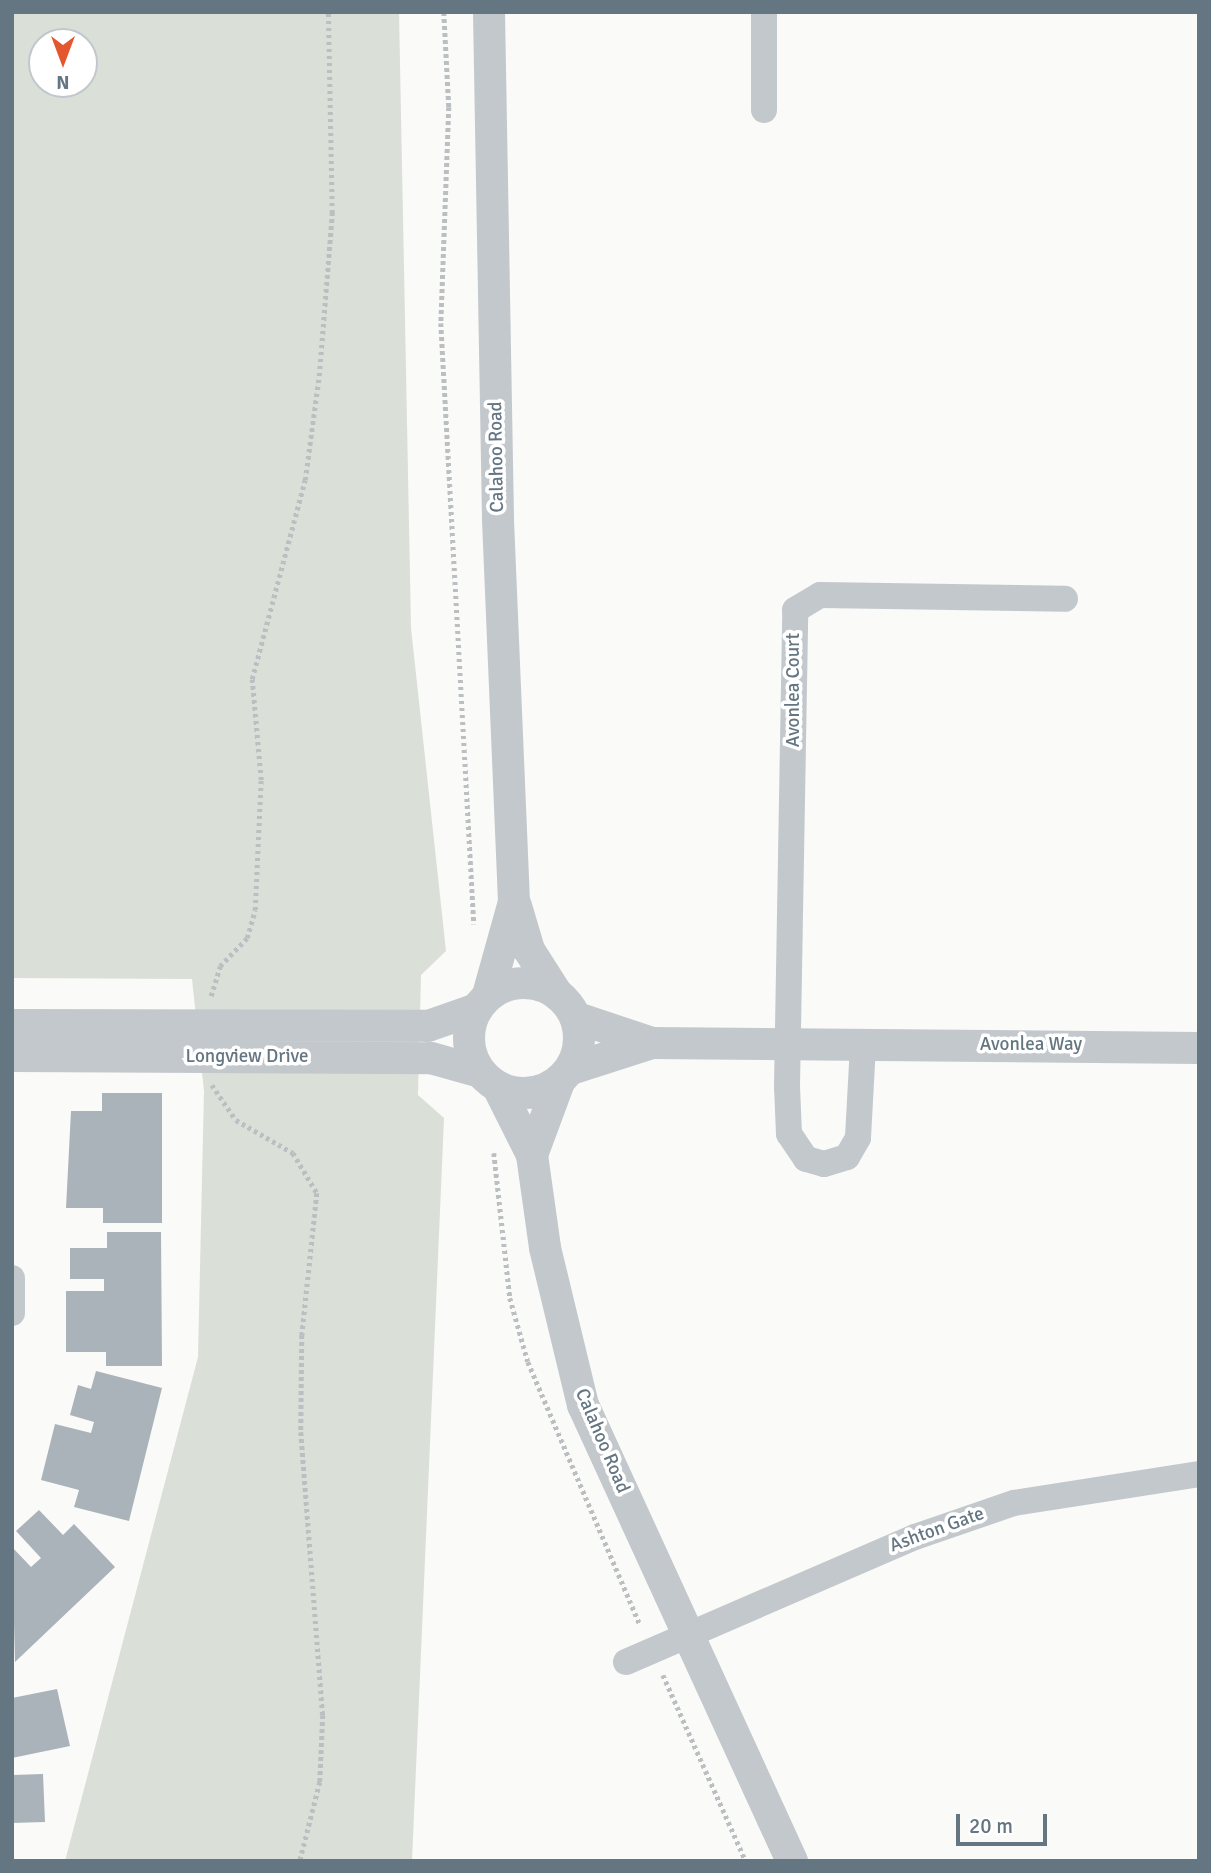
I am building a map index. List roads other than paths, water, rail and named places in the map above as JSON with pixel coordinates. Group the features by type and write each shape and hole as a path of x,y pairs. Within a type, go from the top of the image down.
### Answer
{"street":[{"name":"Calahoo Road","path":"489,12 498,518 514,902 530,950 555,991"},
{"path":"764,12 764,110"},
{"name":"Avonlea Court","path":"793,1045 795,610 820,595 1065,599"},
{"name":"Calahoo Road","path":"483,1002 514,902"},
{"path":"521,982 555,991 577,1018 580,1035 565,1075 526,1094 489,1079 469,1041 483,1002 521,982"},
{"name":"Longview Drive","path":"12,1025 209,1021 428,1026 483,1002"},
{"name":"Avonlea Way","path":"577,1018 652,1043 1199,1048"},
{"name":"Avonlea Way","path":"565,1075 652,1043"},
{"path":"793,1045 789,1134 806,1159 824,1164 847,1157 858,1138 863,1045"},
{"name":"Longview Drive","path":"12,1056 430,1058 489,1079"},
{"name":"Calahoo Road","path":"532,1154 565,1075"},
{"name":"Calahoo Road","path":"489,1079 532,1154 545,1248 583,1405 792,1861"},
{"path":"12,1278 12,1313"},
{"name":"Ashton Gate","path":"689,1634 915,1536 1014,1503 1199,1474"},
{"path":"626,1662 689,1634"}]}
